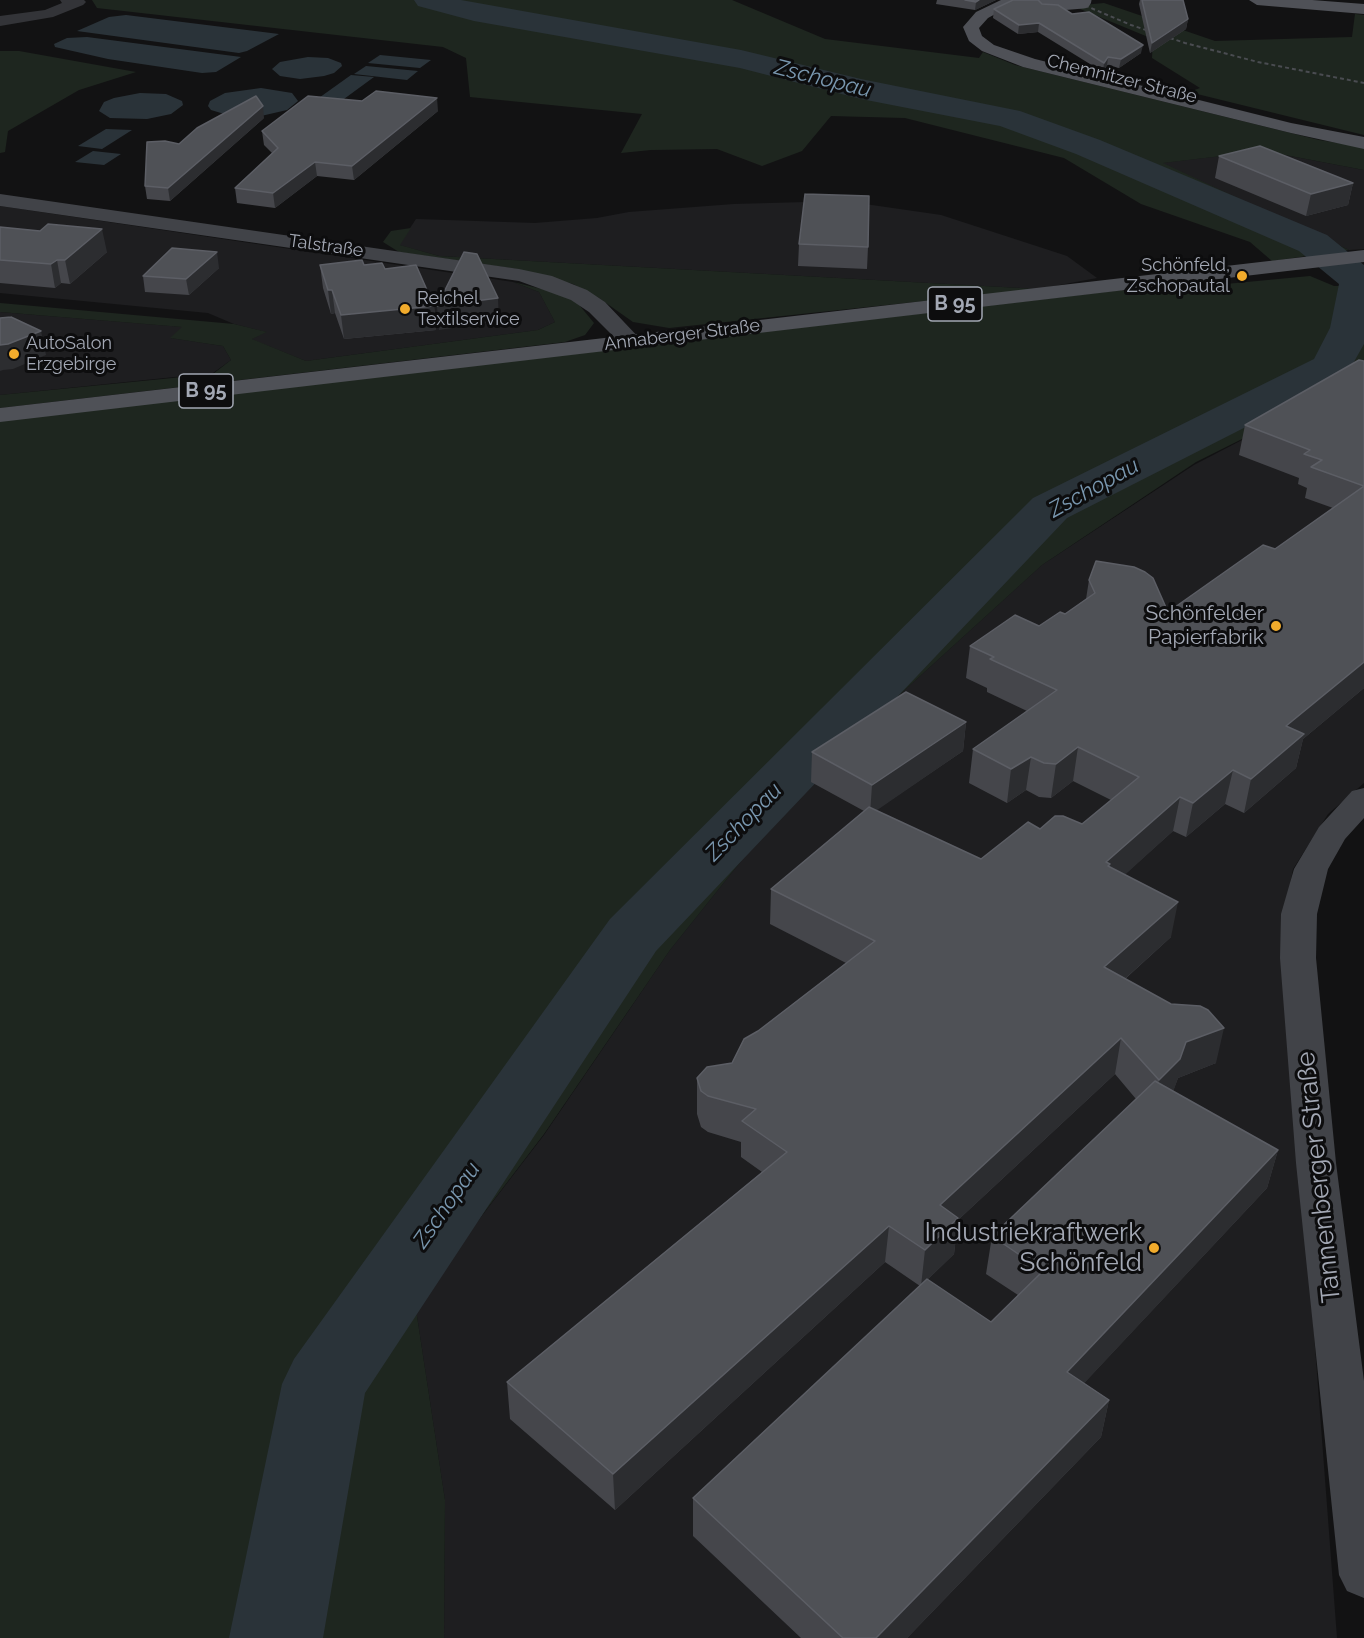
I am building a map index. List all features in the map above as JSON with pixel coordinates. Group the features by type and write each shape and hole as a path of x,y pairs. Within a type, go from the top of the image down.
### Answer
{"main road":[{"name":"Chemnitzer Straße","path":"1016,0 982,15 971,27 975,38 988,48 1005,56 1291,128 1364,143"},
{"name":"Chemnitzer Straße","path":"1083,0 1046,3 1010,10 996,18 989,31 1003,45 1035,58 1364,137"},
{"path":"1257,0 1364,9"},
{"name":"Talstraße","path":"0,201 519,275 544,281 579,295 597,308 631,341"},
{"name":"Annaberger Straße","path":"0,415 1364,256"},
{"name":"Tannenberger Straße","path":"1364,798 1331,834 1311,869 1299,914 1298,958 1316,1163 1364,1575"}],"street":[{"path":"0,21 48,14 78,2 68,0"}],"shaded area":[{"path":"92,0 732,0 825,39 979,58 983,52 1015,65 1319,140 1364,147 1364,170 1264,151 1163,163 1349,250 1272,261 1250,242 1141,204 1064,158 905,118 831,116 802,151 762,166 717,149 621,153 642,114 470,97 466,58 443,47 97,8"},
{"path":"1104,3 1215,41 1352,37 1355,14 1364,15 1364,135 1189,92 1200,88 1152,58 1153,39 1073,6"},
{"path":"126,15 279,34 239,53 77,31 109,17"},
{"path":"87,37 241,57 216,72 202,73 108,59 55,47 54,44 67,38"},
{"path":"0,51 19,51 136,72 79,90 8,131 5,152 0,153"},
{"path":"380,55 431,60 420,68 368,63"},
{"path":"308,57 328,58 341,63 342,66 334,73 300,79 280,76 272,69 280,62"},
{"path":"366,66 418,71 407,80 354,74"},
{"path":"351,75 374,77 333,107 309,105"},
{"path":"261,88 292,93 298,101 287,110 261,116 231,116 211,110 208,106 210,101 225,93"},
{"path":"140,93 166,94 182,101 183,105 171,114 147,119 110,118 99,111 104,102"},
{"path":"106,129 132,130 102,149 78,146"},
{"path":"93,151 121,154 104,165 75,162"},
{"path":"1264,151 1364,170 1364,249 1349,250 1161,163"},
{"path":"844,201 941,215 1067,256 1097,278 1038,289 439,256 399,245 416,219 535,223 597,218 629,212 734,204"},
{"path":"0,206 513,282 539,292 555,322 538,330 306,361 251,339 266,332 234,324 208,313 0,293"},
{"path":"411,228 400,245 439,256 1038,289 669,328 633,322 599,298 573,284 517,269 399,252 383,242 391,231"},
{"path":"1310,276 1334,286 1364,286 1364,388 1320,400 1196,462 1042,565 806,780 670,950 544,1134 415,1303 445,1500 444,1638 0,1638 0,421 1122,290 1131,293"},
{"path":"513,282 546,290 576,301 594,323 585,335 565,342 0,408 0,395 213,374 231,360 223,346 170,338 182,327 0,312 0,303 234,324 267,332 252,339 306,361 538,330 555,322 539,292"},
{"path":"0,312 183,327 171,338 223,346 231,360 213,373 0,395"},
{"path":"1364,388 1364,783 1328,814 1293,869 1285,911 1285,951 1337,1638 444,1638 445,1500 415,1303 544,1135 670,950 806,780 1042,565 1194,465 1319,400"}],"building":[{"path":"1013,0 1038,0 1042,4 1058,5 1072,14 1089,12 1143,45 1121,59 1108,57 1104,63 1039,23 1019,25 994,9"},
{"path":"1142,0 1183,0 1188,19 1152,43"},
{"path":"376,91 437,98 352,166 315,162 273,193 235,188 278,148 262,131 308,96 362,101"},
{"path":"256,96 263,106 168,188 145,186 147,142 165,141 179,144 197,128"},
{"path":"1260,146 1353,183 1311,194 1219,156"},
{"path":"805,194 869,196 868,247 799,244"},
{"path":"48,224 102,229 65,260 57,260 51,264 0,260 0,227 40,231"},
{"path":"172,248 217,252 186,279 143,276"},
{"path":"464,252 477,254 498,298 437,306"},
{"path":"362,260 364,265 382,263 385,269 416,265 434,306 341,315 332,290 328,290 320,265"},
{"path":"11,317 41,331 0,345 0,318"},
{"path":"1359,360 1364,361 1364,486 1311,467 1322,460 1304,454 1310,450 1245,425"},
{"path":"1364,486 1364,662 1286,726 1304,734 1251,779 1233,770 1193,803 1180,797 1106,862 1110,864 1108,866 1178,902 1104,967 1171,1004 1200,1006 1208,1010 1224,1028 1186,1042 1180,1059 1159,1080 1121,1038 940,1205 958,1218 925,1250 889,1226 613,1474 507,1382 787,1152 742,1121 756,1109 708,1096 701,1091 697,1078 707,1067 732,1063 744,1039 758,1031 875,941 771,889 869,807 981,859 1028,822 1040,829 1055,816 1063,816 1082,824 1139,777 1078,747 1056,764 1044,763 1031,757 1011,769 973,749 1057,690 990,659 994,657 970,646 1015,615 1039,626 1060,612 1065,614 1095,593 1089,580 1096,561 1134,567 1145,572 1153,578 1168,612 1263,545 1275,549"},
{"path":"906,692 966,722 872,785 812,752"},
{"path":"1155,1081 1278,1150 1067,1372 1109,1400 876,1638 843,1638 693,1498 927,1279 991,1322 1043,1271 992,1236"}],"waterway":[{"name":"Zschopau","path":"276,1638 324,1384 633,935 1050,508 1331,367 1351,328 1359,281 1313,243 1088,147 1008,118 861,89 741,59 474,12 428,0"}],"railway":[{"path":"1072,0 1131,25 1185,43 1258,62 1364,83"}],"place":[{"name":"Schönfeld, Zschopautal","path":"1242,276"},
{"name":"Reichel Textilservice","path":"405,309"},
{"name":"AutoSalon Erzgebirge","path":"14,354"},
{"name":"Schönfelder Papierfabrik","path":"1276,626"},
{"name":"Industriekraftwerk Schönfeld","path":"1154,1248"}]}
